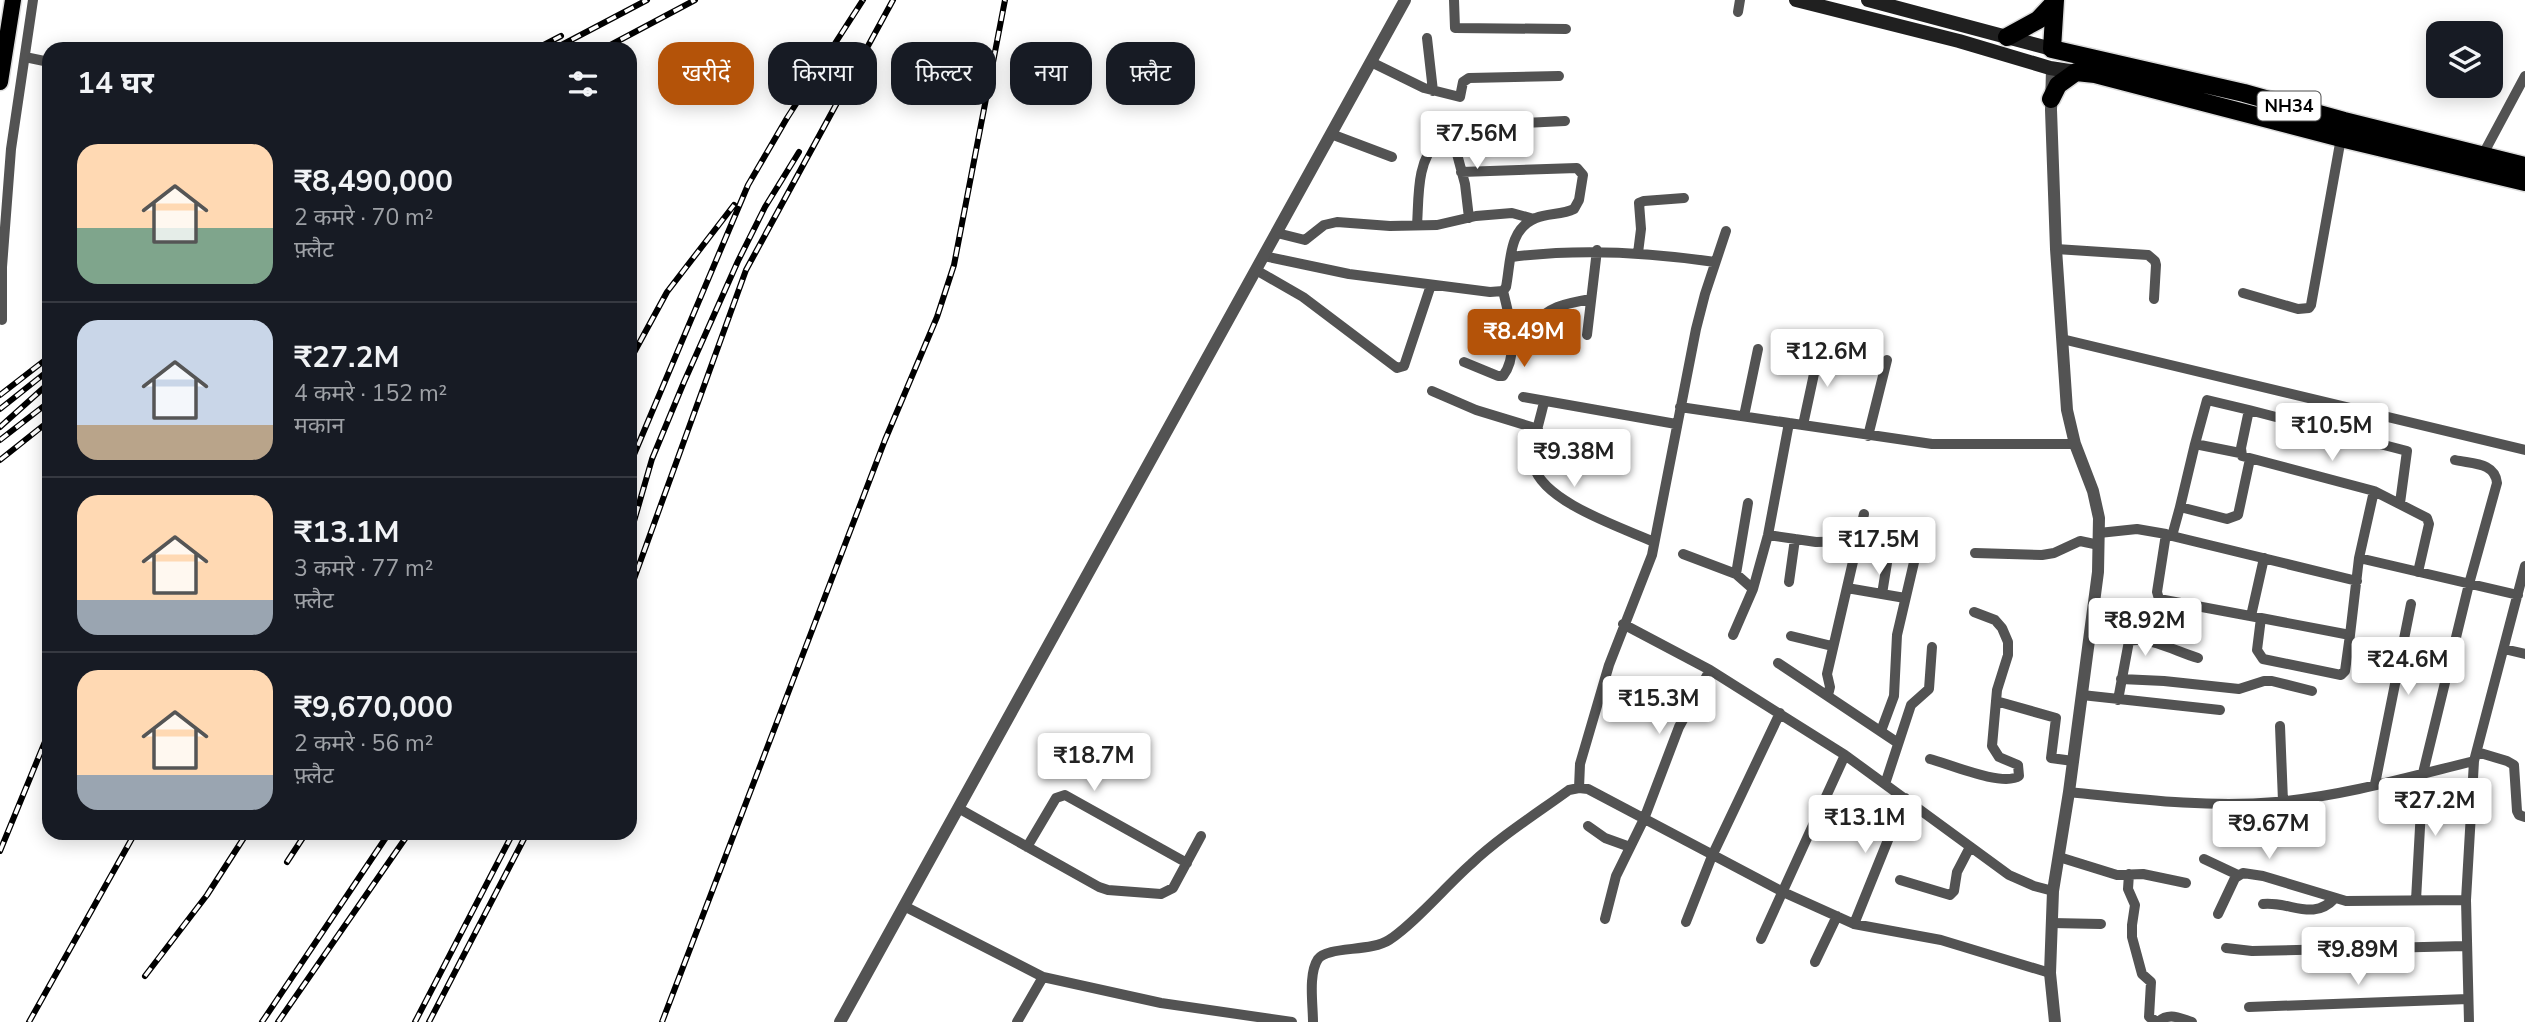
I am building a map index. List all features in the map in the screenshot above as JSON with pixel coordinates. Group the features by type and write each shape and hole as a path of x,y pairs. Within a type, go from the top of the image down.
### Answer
{"highway":[{"path":"2007,37 2038,20 2054,2"},
{"path":"2052,49 2054,2"},
{"name":"NH34","path":"2052,49 2244,93 2284,114"},
{"path":"2051,99 2058,85 2076,72"},
{"name":"NH34","path":"2076,72 2284,114 2479,163 2525,182"},
{"name":"NH34","path":"2312,121 2341,138 2479,163 2525,166"}],"main road":[{"path":"0,82 13,0"},
{"path":"1796,0 1820,3 2052,68 2076,72"},
{"path":"1868,0 2052,49"}],"street":[{"path":"2,320 6,148 25,57 33,0"},
{"path":"840,1022 1405,0"},
{"path":"1738,12 1740,0"},
{"path":"1451,1 1455,28 1566,29"},
{"path":"1427,38 1433,91"},
{"path":"25,57 42,61"},
{"path":"1371,62 1433,91 1460,97 1463,82 1469,78 1559,76"},
{"path":"2052,68 2056,249 2067,410 2099,518 2098,572 2053,891 2050,973 2055,1022"},
{"path":"2479,163 2525,76"},
{"path":"1469,218 1465,184 1458,163 1458,126 1565,121"},
{"path":"1331,134 1392,157"},
{"path":"2244,293 2298,309 2309,308 2341,138"},
{"path":"1417,225 1424,165 1438,141 1457,141"},
{"path":"1277,233 1305,240 1324,225 1337,222 1445,224 1512,213 1534,219 1574,209 1579,200 1583,175 1579,169 1461,172"},
{"path":"1639,253 1639,204 1644,201 1684,198"},
{"path":"1464,362 1493,375 1505,374 1511,345 1503,291 1514,238 1534,219"},
{"path":"1579,788 1580,764 1609,665 1623,624 1648,567 1705,294 1726,231"},
{"path":"2056,249 2148,255 2156,265 2154,299"},
{"path":"1512,257 1551,251 1597,250 1716,262"},
{"path":"1587,335 1597,250"},
{"path":"1264,256 1349,274 1490,292 1503,291"},
{"path":"1256,270 1303,297 1397,369 1404,366 1431,285"},
{"path":"1530,327 1542,315 1557,306 1591,299"},
{"path":"2062,339 2525,450"},
{"path":"1803,425 1820,345"},
{"path":"1744,416 1758,349"},
{"path":"1868,436 1887,360"},
{"path":"1432,391 1476,410 1538,429"},
{"path":"1523,397 1676,424"},
{"path":"2350,635 2159,599 2157,592 2169,535 2180,507 2207,400 2407,451 2400,503"},
{"path":"1544,402 1534,449 1534,466 1551,491 1573,506 1654,542"},
{"path":"1680,407 1868,436 1953,445 2075,444"},
{"path":"2180,507 2227,519 2238,515 2249,410"},
{"path":"1733,635 1753,589 1769,535 1789,423"},
{"path":"2195,444 2374,491 2424,515 2429,520 2418,572"},
{"path":"2416,900 2423,774 2469,584 2497,483 2490,467 2455,460"},
{"path":"2264,558 2256,617 2259,656 2341,675 2350,635 2359,558 2374,491"},
{"path":"1736,574 1748,503"},
{"path":"1828,695 1830,687 1827,674 1832,646 1864,514"},
{"path":"1975,553 2054,554 2080,541 2137,529 2357,581"},
{"path":"1769,535 1816,542 1858,541"},
{"path":"1882,594 1891,538"},
{"path":"1789,582 1795,539"},
{"path":"1682,554 1736,574 1753,589"},
{"path":"1881,731 1894,696 1896,647 1915,558"},
{"path":"2359,558 2518,595"},
{"path":"2469,1022 2466,900 2475,757 2525,566"},
{"path":"1847,588 1905,598"},
{"path":"2375,784 2411,604"},
{"path":"1930,759 1987,776 2019,776 2018,765 1999,757 1992,746 1999,680 2008,655 2008,642 2002,628 1995,621 1975,612"},
{"path":"1623,624 1710,670 1845,755 2022,882 2053,891"},
{"path":"1791,636 1832,646"},
{"path":"2118,700 2126,644 2131,640 2153,643 2198,657"},
{"path":"1885,784 1911,705 1929,689 1932,647"},
{"path":"2504,649 2525,654"},
{"path":"1778,663 1898,743"},
{"path":"1605,919 1616,876 1643,819 1679,727 1710,670"},
{"path":"2121,679 2239,690 2264,681 2272,681 2312,691"},
{"path":"2082,695 2220,710"},
{"path":"1996,701 2056,718 2051,758 2073,761"},
{"path":"1686,922 1712,856 1780,713"},
{"path":"2280,726 2283,801"},
{"path":"1761,939 1845,755"},
{"path":"2069,792 2149,800 2249,803 2283,801 2311,798 2423,774 2475,757 2507,761 2514,765 2516,811 2525,817"},
{"path":"1313,1022 1314,969 1322,955 1330,951 1364,949 1387,942 1499,840 1569,790 1579,788 1588,789 1712,856 1854,924 1941,940 2050,973"},
{"path":"1027,847 1056,798 1065,795 1186,863"},
{"path":"1854,924 1905,798"},
{"path":"958,808 1108,890 1161,894 1168,892 1173,888 1201,836"},
{"path":"1588,826 1605,838 1630,847"},
{"path":"1900,880 1950,895 1954,891 1956,872 1970,847"},
{"path":"2059,857 2117,875 2150,875 2186,883"},
{"path":"2204,859 2238,875 2251,873 2335,898 2360,902 2466,900"},
{"path":"2129,874 2128,889 2135,905 2133,937 2142,974 2151,982 2149,1017 2158,1022 2167,1016 2175,1016 2192,1022"},
{"path":"2218,914 2238,875"},
{"path":"2263,904 2313,910 2329,905 2335,898"},
{"path":"904,906 1043,977 1161,1003 1292,1022"},
{"path":"1815,962 1837,916"},
{"path":"2052,923 2101,924"},
{"path":"2226,948 2252,951 2466,946"},
{"path":"1017,1022 1043,977"},
{"path":"2249,1007 2468,999"}],"railway":[{"path":"567,42 647,0"},
{"path":"616,42 695,0"},
{"path":"637,447 748,185 787,118 863,0"},
{"path":"637,571 746,270 893,0"},
{"path":"662,1022 885,440 937,317 954,265 1005,0"},
{"path":"549,42 561,36"},
{"path":"637,511 652,459 738,261 765,207 799,152"},
{"path":"637,347 667,292 734,205"},
{"path":"0,395 42,362"},
{"path":"0,409 42,376"},
{"path":"0,427 42,389"},
{"path":"0,440 42,407"},
{"path":"0,460 42,427"},
{"path":"0,851 42,749"},
{"path":"29,1022 131,840"},
{"path":"145,976 207,895 242,840"},
{"path":"287,862 301,840"},
{"path":"262,1022 384,840"},
{"path":"278,1022 404,840"},
{"path":"415,1022 509,840"},
{"path":"429,1022 523,840"}]}
